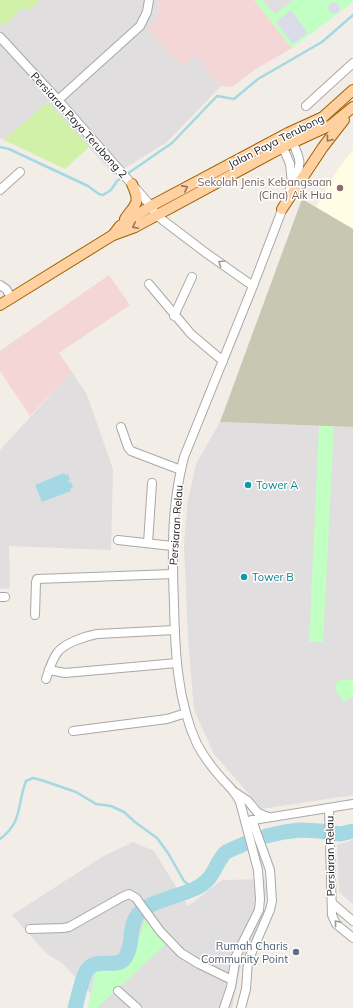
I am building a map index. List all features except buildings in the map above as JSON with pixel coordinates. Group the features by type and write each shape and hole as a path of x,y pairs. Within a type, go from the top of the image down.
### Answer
{"main road":[{"name":"Jalan Paya Terubong","path":"0,305 113,235 132,228 156,215 324,117 353,90"},
{"name":"Jalan Paya Terubong","path":"113,235 120,226 151,206 286,140 331,125 353,108"},
{"path":"282,209 323,147 353,108"},
{"path":"120,226 134,207 137,200 137,195 130,183"}],"street":[{"path":"58,100 140,26 147,12 150,0"},
{"name":"Persiaran Paya Terubong 2","path":"0,37 58,100 151,206 156,215"},
{"path":"306,106 353,63"},
{"name":"Persiaran Relau","path":"249,821 240,802 232,790 202,754 190,729 177,663 172,546 175,504 184,457 253,286 292,184 299,172 300,165 298,156 286,140"},
{"path":"0,190 20,172"},
{"path":"156,215 253,286"},
{"path":"174,316 192,277"},
{"path":"149,284 174,316 191,334 223,361"},
{"path":"0,285 6,289 11,297"},
{"path":"121,427 131,451 181,470"},
{"path":"148,543 152,483"},
{"path":"118,540 172,546"},
{"path":"35,615 36,582 37,579 40,578 173,574"},
{"path":"46,679 56,653 62,647 88,636 97,634 175,630"},
{"path":"49,670 65,673 177,663"},
{"path":"73,731 167,719 186,713"},
{"path":"232,790 245,799 258,813 270,817"},
{"path":"249,821 353,804"},
{"name":"Persiaran Relau","path":"329,808 332,915 334,921 353,938"},
{"path":"224,1008 232,980 236,956 259,910 259,876 249,821"},
{"path":"241,1008 246,989 248,961 270,910 272,901 270,870 249,821"},
{"path":"30,929 69,927 130,894 134,896 168,939 181,952 199,964 232,980"},
{"name":"Persiaran Relau","path":"332,903 353,921"},
{"path":"118,991 137,1008"}],"shaded area":[{"path":"0,0 159,0 157,18 148,28 183,66 195,55 221,86 167,142 114,175 48,102 4,140 0,138"},
{"path":"159,0 254,0 292,48 256,69 232,87 221,86 195,55 183,67 147,28 157,18"},
{"path":"262,0 293,0 275,15"},
{"path":"332,3 336,3 338,4 338,12 332,13 329,10 329,6"},
{"path":"291,10 308,33 293,44 276,22"},
{"name":"Sekolah Jenis Kebangsaan (Cina) Aik Hua","path":"353,150 353,229 316,207 338,169"},
{"path":"302,199 353,229 353,427 220,422"},
{"path":"109,275 130,305 59,353 72,372 30,416 0,371 0,351"},
{"path":"72,372 87,395 113,469 111,550 9,546 10,588 0,589 0,450"},
{"path":"220,422 353,427 353,795 262,809 214,754 194,710 188,639 184,543 188,500 196,464"},
{"path":"353,840 353,904 339,892 337,845"},
{"path":"133,842 154,851 188,906 222,880 265,879 266,895 262,910 262,924 241,966 232,1008 88,1008 91,994 62,963 47,954 12,915 102,857"}],"green space":[{"path":"0,0 40,0 29,10 24,7 3,26 0,23"},
{"path":"254,0 262,0 275,14 293,0 353,0 353,2 292,48"},
{"path":"48,102 89,147 65,169 4,140"},
{"path":"319,426 334,426 323,642 309,642"},
{"path":"340,680 353,680 353,697 343,702 336,690 336,683"},
{"path":"145,919 165,945 97,1008 88,1008 96,970 120,968 132,960"}],"water":[{"path":"64,473 65,475 68,474 70,480 67,481 71,482 73,487 70,489 71,491 42,502 35,485"}],"waterway":[{"path":"0,147 9,149 88,186 99,194 103,195 111,190 117,181 172,143 217,96 234,99 258,79 322,42 353,15"},
{"path":"0,839 7,833 16,819 26,781 33,778 76,792 96,804 111,806 124,812 157,838 168,853 184,881 197,888"},
{"path":"266,836 300,830 340,834 353,831"},
{"path":"75,1008 87,970 96,964 117,963 125,958 128,953 135,919 143,909 202,885 210,877 225,853 244,844"}],"place":[{"name":"Sekolah Jenis Kebangsaan (Cina) Aik Hua","path":"340,188"},
{"name":"Tower A","path":"248,485"},
{"name":"Tower B","path":"244,577"},
{"name":"Rumah Charis Community Point","path":"296,952"}]}
